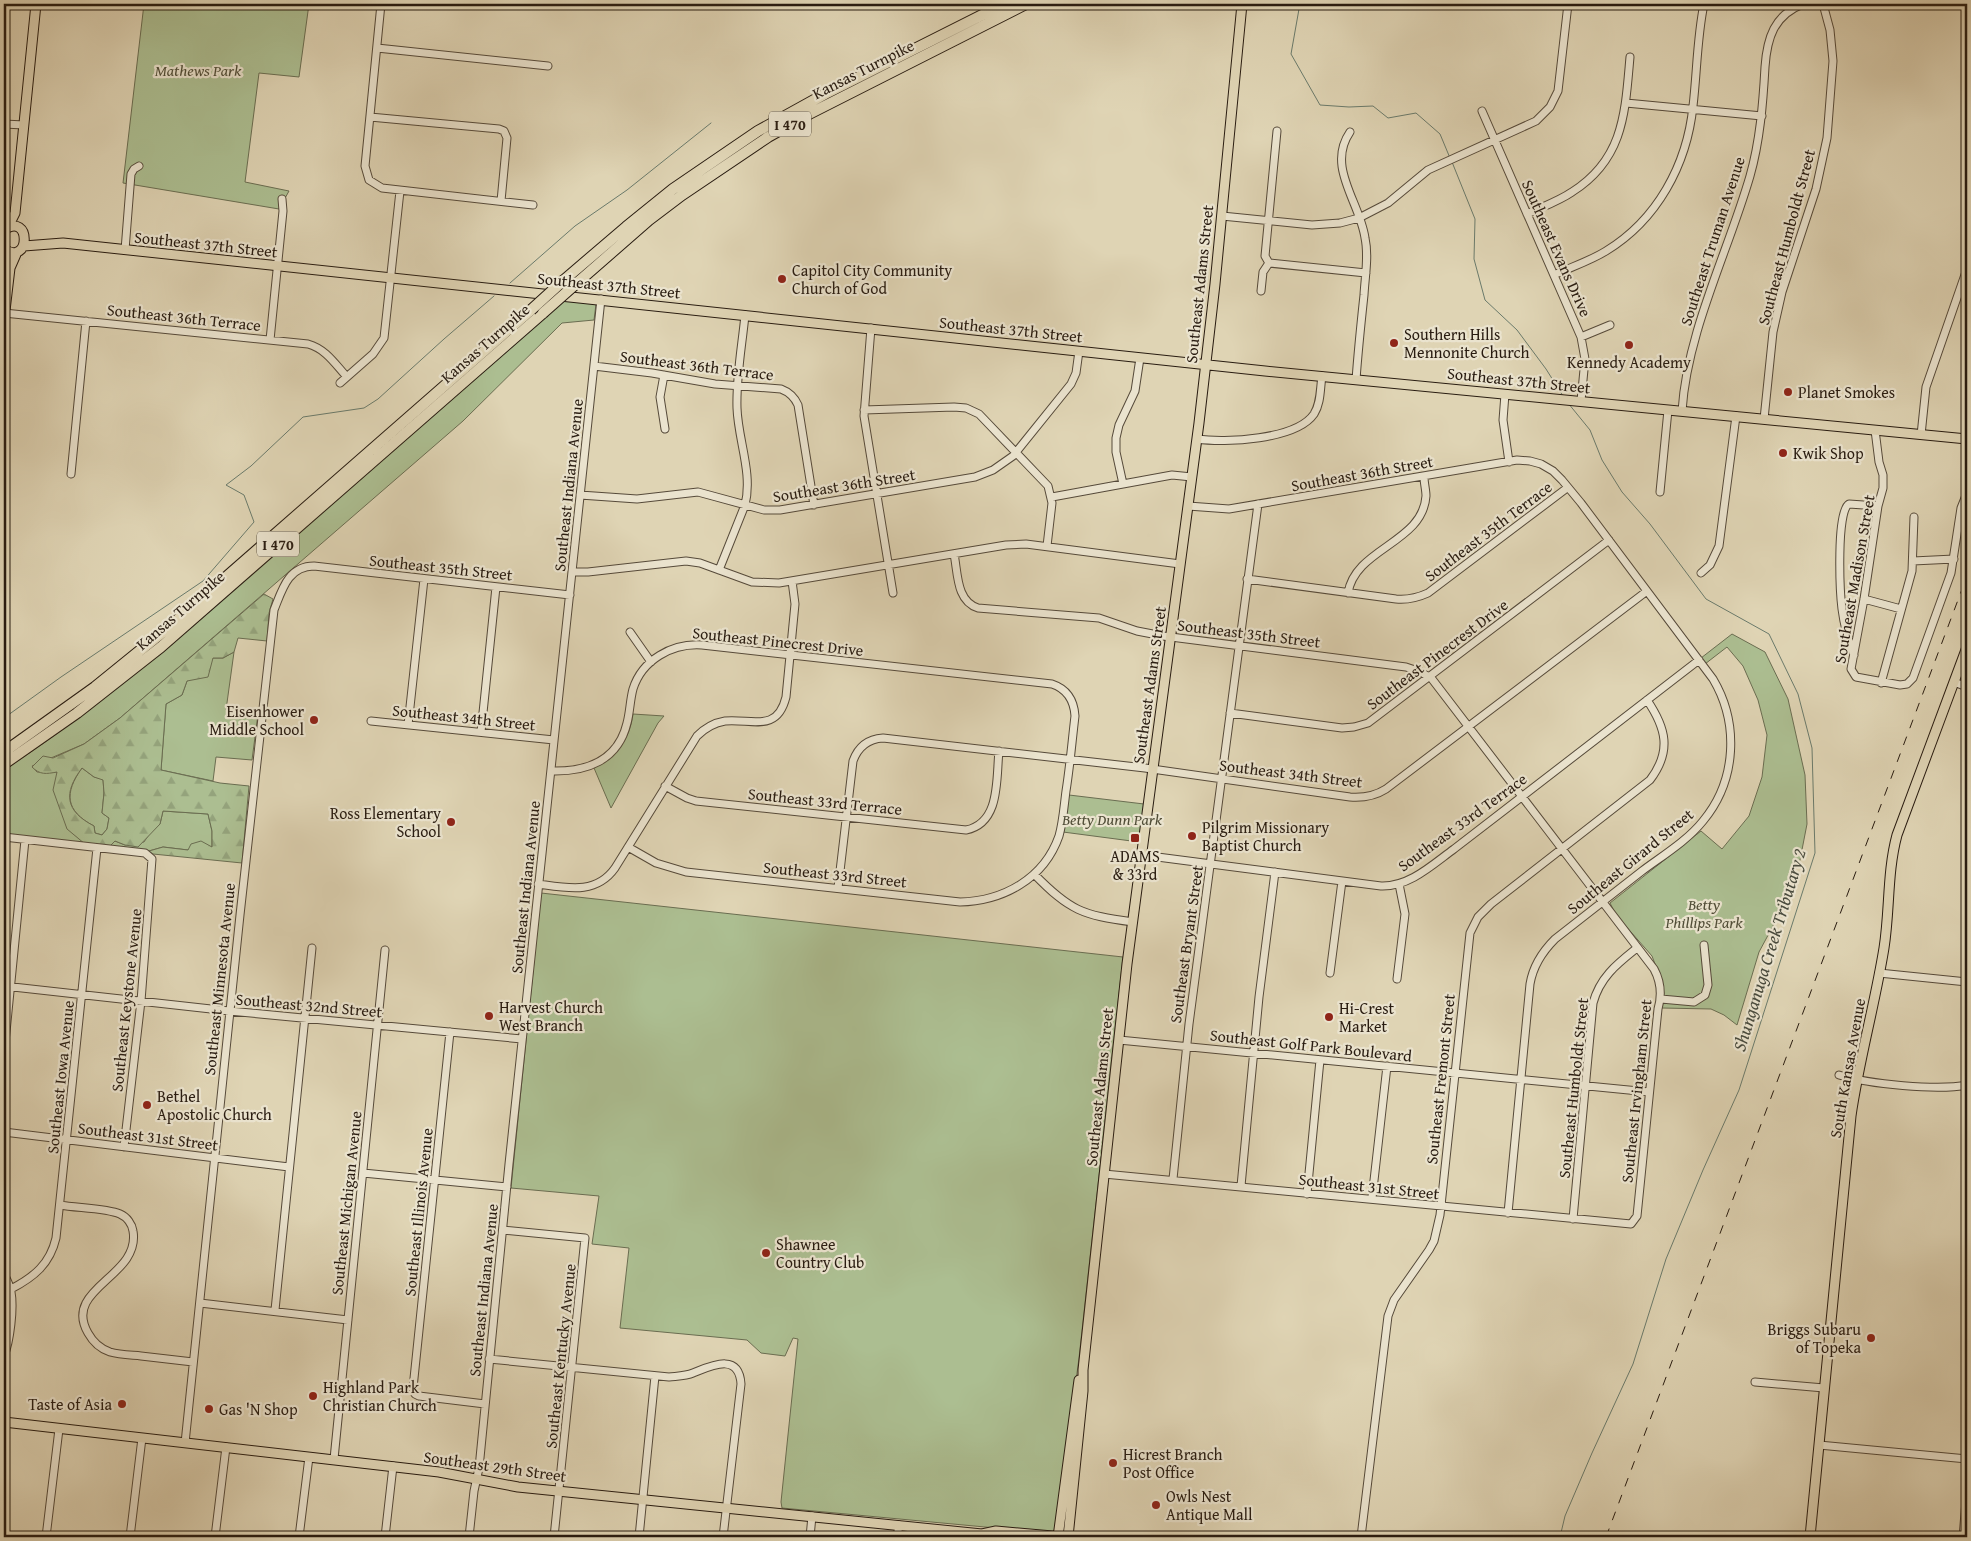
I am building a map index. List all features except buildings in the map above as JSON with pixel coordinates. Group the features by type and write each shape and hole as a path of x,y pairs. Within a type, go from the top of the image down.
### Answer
{"highway":[{"name":"Kansas Turnpike","path":"4,752 80,698 170,627 564,280 666,194 758,131 825,94 1004,4"},
{"name":"Kansas Turnpike","path":"4,764 91,703 161,647 642,226 682,195 768,137 809,114 1026,4"}],"main road":[{"path":"4,319 10,268 20,249 22,232 16,212 36,4"},
{"name":"Southeast Adams Street","path":"1068,1537 1083,1391 1083,1370 1119,1040 1206,364 1242,4"},
{"path":"6,229 16,212"},
{"name":"Southeast 37th Street","path":"6,229 22,232 53,243 871,328 1140,358 1967,439"},
{"name":"Southeast 37th Street","path":"5,249 20,249 53,243"},
{"path":"5,249 10,268"},
{"name":"South Kansas Avenue","path":"1810,1537 1851,1116 1856,1080 1887,926 1891,860 1897,835 1967,646"},
{"name":"Southeast Adams Street","path":"1058,1537 1078,1380 1083,1370"},
{"name":"Southeast 29th Street","path":"4,1422 393,1466 452,1474 518,1487 899,1524 984,1536 996,1531 1064,1537"}],"street":[{"path":"381,4 364,166 366,176 377,187 534,205"},
{"path":"1222,216 1312,225 1340,223 1359,218 1388,203 1428,170 1536,121 1546,113 1555,100 1560,85 1568,4"},
{"path":"1554,275 1605,252 1632,233 1664,196 1682,158 1693,109 1704,4"},
{"name":"Southeast Truman Avenue","path":"1682,412 1683,396 1694,344 1750,174 1762,116 1766,48 1772,30 1792,8 1803,4"},
{"name":"Southeast Humboldt Street","path":"1764,419 1773,332 1782,292 1816,189 1827,138 1833,62 1830,30 1823,4"},
{"path":"377,48 548,66"},
{"path":"1527,214 1571,193 1594,176 1614,148 1625,114 1630,57"},
{"path":"1626,103 1762,116"},
{"name":"Southeast Evans Drive","path":"1482,111 1581,337 1585,359 1580,401"},
{"path":"370,117 499,129 506,134 500,201"},
{"path":"4,124 24,125"},
{"path":"1268,263 1265,256 1277,131"},
{"path":"1350,132 1343,142 1341,163 1345,181 1366,237 1366,272 1356,380"},
{"path":"125,250 131,174 138,166"},
{"path":"340,383 376,351 384,338 400,190"},
{"path":"270,340 283,211 282,200"},
{"path":"1268,263 1366,272"},
{"path":"1261,291 1263,272 1268,263"},
{"path":"1921,435 1926,387 1967,269"},
{"name":"Southeast Indiana Avenue","path":"469,1537 477,1479 538,884 601,300"},
{"name":"Southeast 36th Terrace","path":"4,313 316,346 326,353 347,377"},
{"path":"718,570 745,505 747,483 737,417 737,386 745,315"},
{"path":"71,474 86,321"},
{"path":"1581,337 1610,325"},
{"path":"871,328 864,410 893,593"},
{"name":"Southeast 36th Street","path":"580,495 637,499 698,492 771,510 814,505 975,477 999,466 1016,452 1071,384 1076,373 1079,351"},
{"path":"1123,484 1116,452 1116,438 1119,425 1135,391 1140,358"},
{"name":"Southeast 36th Terrace","path":"594,366 664,375 697,382 781,389 794,397 798,405 814,505"},
{"path":"664,375 660,397 665,429"},
{"path":"1197,439 1228,441 1285,432 1300,426 1311,418 1317,409 1322,376"},
{"path":"1505,394 1503,420 1508,462"},
{"path":"864,410 954,407 966,408 983,417 1046,483 1052,497 1047,546"},
{"path":"1660,492 1668,410"},
{"path":"1701,573 1710,564 1719,546 1736,416"},
{"name":"Southeast Madison Street","path":"1875,430 1884,482 1878,506 1851,669 1853,675 1880,683 1900,686 1908,683 1914,676 1947,586 1954,559"},
{"name":"Southeast 36th Street","path":"1188,506 1222,509 1522,460 1541,464"},
{"name":"Southeast Girard Street","path":"1508,1213 1530,984 1538,960 1555,939 1696,829 1712,810 1721,794 1727,776 1730,757 1730,722 1718,688 1581,503 1553,471 1541,464"},
{"path":"1052,497 1172,475 1192,477"},
{"path":"1348,593 1351,580 1358,569 1409,529 1417,519 1426,496 1424,476"},
{"name":"Southeast 35th Terrace","path":"1247,579 1402,600 1414,598 1428,593 1567,488"},
{"path":"1913,560 1954,559 1961,508 1967,493"},
{"name":"Southeast Bryant Street","path":"1173,1180 1186,1047 1258,504"},
{"path":"1854,655 1845,625 1841,594 1841,534 1844,509 1846,505 1878,506"},
{"path":"1880,683 1912,571 1914,517"},
{"name":"Southeast Pinecrest Drive","path":"1230,713 1333,727 1354,727 1376,718 1609,540"},
{"path":"572,572 588,572 686,561 700,563 752,582 770,584 1014,544 1047,546 1180,564"},
{"name":"Southeast 35th Street","path":"954,554 962,594 967,602 975,607 1099,618 1144,633 1406,667 1422,672 1429,677"},
{"name":"Southeast 35th Street","path":"310,566 570,595"},
{"name":"Southeast Minnesota Avenue","path":"185,1443 229,1011 274,610 288,577 296,570 310,566"},
{"path":"408,725 424,579"},
{"path":"538,884 580,889 595,886 611,874 695,739 708,726 725,721 762,723 778,714 786,697 795,604 792,581"},
{"path":"481,732 496,587"},
{"name":"Southeast 34th Street","path":"846,817 853,761 858,750 866,742 883,738 1071,759 1357,798 1373,796 1386,789 1647,590"},
{"path":"1864,599 1901,609"},
{"path":"630,632 651,662"},
{"name":"Southeast Pinecrest Drive","path":"551,771 572,771 588,768 611,753 624,732 634,686 641,673 651,662 670,650 692,645 1052,684 1062,689 1068,695"},
{"name":"Southeast 33rd Terrace","path":"1142,855 1381,886 1399,884 1412,879 1454,850 1521,796 1699,660"},
{"name":"Southeast Irvingham Street","path":"1429,677 1603,902 1657,976 1661,999 1658,1009 1637,1216 1631,1224"},
{"path":"1954,682 1967,687"},
{"name":"Southeast 33rd Street","path":"628,847 656,863 686,872 948,901 972,902 1004,894 1034,874 1048,858 1059,836 1071,759 1075,716 1074,706 1068,695"},
{"name":"Southeast Fremont Street","path":"1361,1537 1388,1316 1394,1300 1429,1250 1436,1234 1468,946 1474,924 1491,904 1642,788 1656,771 1663,753 1663,730 1659,718 1647,700"},
{"name":"Southeast 34th Street","path":"371,721 554,740"},
{"name":"Southeast 33rd Terrace","path":"666,786 696,801 963,830 972,829 983,823 988,817 992,807 999,751"},
{"path":"838,888 846,817"},
{"path":"4,837 97,848"},
{"path":"4,1052 7,986 25,840"},
{"name":"Southeast Keystone Avenue","path":"97,848 145,853 151,857 153,863 124,1147"},
{"name":"Southeast Iowa Avenue","path":"11,1289 35,1274 47,1261 56,1238 97,848"},
{"path":"1241,1186 1275,872"},
{"path":"1034,874 1059,899 1073,908 1103,918 1133,922"},
{"path":"1330,973 1342,881"},
{"path":"1397,979 1405,914 1399,884"},
{"path":"1661,999 1694,1002 1705,995 1708,985 1704,945"},
{"path":"275,1310 312,948"},
{"name":"Southeast Humboldt Street","path":"1574,1219 1593,1003 1598,988 1614,966 1638,948"},
{"name":"Southeast Michigan Avenue","path":"334,1459 385,950"},
{"path":"1879,973 1967,982"},
{"name":"Southeast 32nd Street","path":"7,986 229,1011 522,1039"},
{"name":"Southeast Illinois Avenue","path":"450,1032 413,1388 415,1394 424,1397 485,1404"},
{"name":"Southeast Golf Park Boulevard","path":"1119,1040 1649,1092"},
{"path":"1307,1194 1320,1060"},
{"path":"1372,1198 1387,1066"},
{"path":"1839,1075 1856,1080 1945,1088 1967,1085"},
{"name":"Southeast 31st Street","path":"4,1132 289,1167"},
{"path":"363,1173 507,1187"},
{"name":"Southeast 31st Street","path":"1104,1174 1631,1224"},
{"path":"60,1205 119,1214 127,1219 133,1229 133,1247 125,1263 95,1289 86,1304 84,1324 93,1341 104,1350 117,1354 193,1362"},
{"name":"Southeast Kentucky Avenue","path":"503,1230 585,1238 554,1537"},
{"path":"4,1274 11,1289 7,1318 8,1342 4,1356"},
{"path":"200,1303 275,1310 348,1320"},
{"path":"489,1359 655,1376 680,1376 720,1363 735,1369 741,1384 723,1537"},
{"path":"639,1537 655,1376"},
{"path":"1755,1382 1824,1388"},
{"path":"46,1537 59,1429"},
{"path":"130,1537 142,1438"},
{"path":"1819,1445 1967,1459"},
{"path":"215,1537 226,1447"},
{"path":"1962,1537 1966,1501 1967,1453"},
{"path":"299,1537 310,1456"},
{"path":"385,1537 393,1466"},
{"path":"810,1537 812,1516"},
{"path":"897,1537 899,1524"}],"green space":[{"name":"Mathews Park","path":"144,4 309,4 299,77 259,73 245,182 289,191 279,209 123,183"},
{"path":"563,299 596,304 594,320 562,323 463,421 120,718 84,744 32,766 37,772 57,772 67,828 85,844 4,835 4,770 67,726 167,648"},
{"path":"264,594 273,599 269,613 267,641 238,638 234,652 223,658 213,658 208,677 187,681 182,695 166,704 161,770 220,783 249,786 242,863 153,854 149,851 163,847 188,850 191,844 201,841 212,847 212,831 208,814 163,811 160,824 138,847 115,841 110,846 85,844 67,829 53,790 57,772 43,773 32,767 43,756 53,758 84,744 120,718","holes":["82,768 94,777 103,780 102,813 109,818 107,829 102,835 95,833 94,826 77,814 72,808 70,801 72,786"]},
{"name":"Betty Phillips Park","path":"1732,634 1765,652 1788,699 1805,775 1807,824 1800,860 1781,900 1773,926 1759,952 1737,1025 1724,1015 1711,1009 1662,1008 1663,985 1652,956 1616,915 1610,903 1701,831 1722,849 1749,816 1762,777 1767,735 1758,700 1743,666 1727,647 1705,664 1701,658"},
{"path":"234,652 226,710 258,714 252,760 216,757 213,781 161,770 166,704 182,695 187,681 213,658 223,658"},
{"path":"633,714 664,716 658,723 611,808 594,768 609,758 621,746 629,731"},
{"path":"82,768 94,777 103,779 102,813 109,818 107,829 102,835 95,833 94,826 77,814 70,801 72,786"},
{"name":"Betty Dunn Park","path":"1069,795 1144,804 1139,842 1063,832"},
{"path":"163,811 208,814 212,831 212,847 188,850 163,847 149,851 110,846 115,841 125,845 144,842 160,824"},
{"name":"Shawnee Country Club","path":"541,893 1123,957 1079,1358 1056,1530 1049,1533 782,1508 781,1502 798,1339 793,1338 785,1356 761,1353 747,1340 620,1328 629,1248 592,1244 599,1196 511,1188"}],"waterway":[{"name":"Shunganuga Creek Tributary 2","path":"1298,4 1299,9 1291,54 1320,105 1373,106 1388,118 1416,113 1440,134 1450,158"},
{"path":"510,283 575,226 627,190 711,123"},
{"name":"Shunganuga Creek Tributary 2","path":"1452,162 1475,219 1474,259 1485,300 1517,330 1563,396"},
{"path":"4,718 203,581 254,522 244,495 226,485 251,466 303,417 364,408 378,399 494,296"},
{"name":"Shunganuga Creek Tributary 2","path":"1560,1537 1565,1516 1633,1364 1666,1259 1739,1090 1815,853 1812,748 1798,694 1769,634 1706,599 1650,524 1622,492 1602,460 1590,430 1568,403"}],"railway":[{"path":"1606,1537 1967,576"}],"place":[{"name":"Capitol City Community Church of God","path":"782,279"},
{"name":"Southern Hills Mennonite Church","path":"1394,343"},
{"name":"Kennedy Academy","path":"1629,345"},
{"name":"Planet Smokes","path":"1788,392"},
{"name":"Kwik Shop","path":"1783,453"},
{"name":"Eisenhower Middle School","path":"314,720"},
{"name":"Ross Elementary School","path":"451,822"},
{"name":"Pilgrim Missionary Baptist Church","path":"1192,836"},
{"name":"ADAMS & 33rd","path":"1135,838"},
{"name":"Harvest Church West Branch","path":"489,1016"},
{"name":"Hi-Crest Market","path":"1329,1017"},
{"name":"Bethel Apostolic Church","path":"147,1105"},
{"name":"Shawnee Country Club","path":"766,1253"},
{"name":"Briggs Subaru of Topeka","path":"1871,1338"},
{"name":"Highland Park Christian Church","path":"313,1396"},
{"name":"Taste of Asia","path":"122,1404"},
{"name":"Gas 'N Shop","path":"209,1409"},
{"name":"Hicrest Branch Post Office","path":"1113,1463"},
{"name":"Owls Nest Antique Mall","path":"1156,1505"}]}
